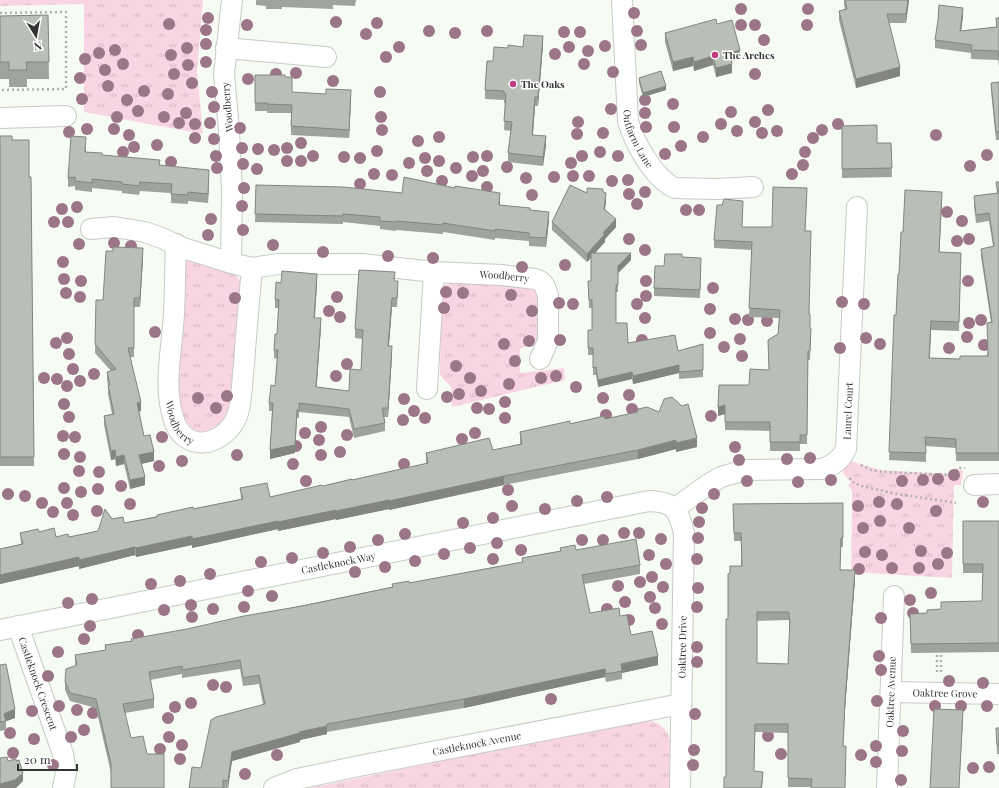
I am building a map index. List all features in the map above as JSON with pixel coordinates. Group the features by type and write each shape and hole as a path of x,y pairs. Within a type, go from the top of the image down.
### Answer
{"street":[{"name":"Woodberry","path":"231,263 232,190 224,74 232,0"},
{"name":"Outfarm Lane","path":"622,0 628,121 631,131 643,154 668,185 674,188 717,189 753,187"},
{"path":"226,48 326,57"},
{"path":"0,118 66,116"},
{"name":"Laurel Court","path":"674,509 721,477 746,470 822,469 837,462 843,454 846,449 857,207"},
{"name":"Woodberry","path":"91,229 114,227 145,232 231,263 252,268 278,264 362,264 434,272 502,275 540,280 548,295 548,341 540,359"},
{"name":"Woodberry","path":"176,244 174,312 168,389 175,423 186,438 193,441 202,443 214,440 224,434 232,425 237,416 241,390 252,268"},
{"path":"427,389 434,272"},
{"path":"974,485 999,484"},
{"name":"Castleknock Way","path":"9,628 649,501 661,501 669,504 674,509"},
{"name":"Oaktree Drive","path":"674,509 681,520 684,533 680,788"},
{"name":"Oaktree Avenue","path":"887,788 892,692 894,596"},
{"name":"Castleknock Crescent","path":"9,628 63,754 66,773 63,788"},
{"name":"Oaktree Grove","path":"892,692 999,694"},
{"name":"Castleknock Avenue","path":"274,788 296,779 681,704"}],"path":[{"path":"0,13 66,12 66,89 0,90"},
{"path":"862,460 861,466 871,470 884,472 954,475 956,474 957,468"},
{"path":"853,475 850,479 854,483 861,486 896,494 956,503"},
{"path":"936,655 937,677"},
{"path":"941,655 941,677"}],"green space":[{"path":"0,0 203,0 197,71 203,134 84,112 84,4 0,6"},
{"path":"192,260 202,262 234,274 239,278 243,287 234,390 222,422 218,427 205,433 190,428 185,420 177,398 184,267 186,261"},
{"path":"453,281 520,284 536,289 540,297 539,339 520,349 520,373 564,368 565,380 452,407 451,387 440,375 441,293 445,285"},
{"path":"851,461 880,470 955,474 956,470 963,470 961,485 954,485 952,578 851,572 852,491 848,485 851,482 842,472"},
{"path":"641,720 653,722 662,726 668,734 671,745 670,788 310,788"}],"building":[{"path":"845,0 908,0 906,14 887,14 900,67 856,79 839,11 847,9"},
{"path":"939,5 963,8 960,31 997,27 996,18 999,18 999,57 998,51 971,50 972,45 935,40"},
{"path":"48,15 49,62 26,62 27,70 9,70 9,62 0,62 0,16"},
{"name":"The Arches","path":"716,19 717,24 732,20 740,50 729,53 732,64 716,68 713,56 694,62 693,57 673,62 665,33"},
{"name":"The Oaks","path":"524,35 543,36 538,97 535,97 532,135 546,136 543,157 508,153 512,122 504,121 506,94 504,94 504,91 485,90 487,61 493,61 494,47 508,48 508,45 523,47"},
{"path":"661,71 666,86 643,93 639,78"},
{"path":"255,75 285,75 285,77 292,77 292,92 326,94 326,89 351,90 349,130 291,126 292,105 255,103"},
{"path":"999,82 999,132 996,132 991,83"},
{"path":"877,125 877,143 891,143 892,168 842,169 842,126"},
{"path":"0,136 12,136 12,140 29,140 29,177 31,177 34,457 0,457"},
{"path":"71,136 86,137 85,152 160,160 159,165 209,170 208,194 188,192 188,195 171,194 172,184 140,182 139,186 122,184 122,182 92,179 92,183 75,181 75,177 68,178"},
{"path":"404,177 455,188 455,186 500,193 499,205 530,208 530,210 549,212 546,238 529,237 529,233 495,229 495,231 443,223 443,225 380,221 380,217 343,214 343,216 255,214 256,185 343,187 402,193"},
{"path":"996,182 999,182 999,453 956,453 956,439 925,437 926,453 889,452 894,315 896,315 905,190 942,192 939,252 961,253 959,322 931,321 929,358 960,359 960,356 988,356 987,323 992,322 981,249 994,246 989,213 976,215 974,196 998,193"},
{"path":"570,185 587,193 587,188 603,189 603,192 606,193 604,209 616,219 587,254 552,222"},
{"path":"773,187 807,188 805,231 811,231 809,314 811,328 810,351 808,351 807,435 800,435 800,442 770,442 770,422 725,422 725,405 718,407 719,385 749,385 750,369 769,370 768,340 778,334 780,310 749,308 752,242 714,240 717,205 722,205 724,199 743,201 742,227 772,227"},
{"path":"113,247 143,248 140,298 134,298 134,348 128,348 141,402 137,403 144,436 150,435 154,452 139,455 145,477 130,480 124,455 116,457 115,450 111,451 104,416 114,414 107,372 116,369 95,344 96,300 103,300 106,251 113,251"},
{"path":"591,253 631,253 618,266 618,285 616,285 616,323 627,323 628,343 675,335 678,351 703,344 703,370 679,372 679,365 633,376 632,372 598,380 596,367 593,368 593,348 588,348 588,330 592,330 592,300 589,300 588,281 591,281"},
{"path":"665,254 682,254 682,257 701,258 700,290 654,288 655,266 664,266"},
{"path":"359,270 395,272 394,281 398,281 397,298 392,298 388,346 392,346 388,408 382,408 385,423 354,429 349,409 299,403 299,410 297,410 295,445 270,450 273,403 269,403 271,385 275,386 278,350 274,350 275,334 277,334 279,300 275,299 276,282 281,283 282,271 317,274 314,318 321,318 316,387 349,391 350,369 361,370 363,330 355,329"},
{"path":"672,397 682,406 688,404 697,438 676,443 676,440 638,450 504,476 389,501 278,521 192,539 192,536 79,560 79,557 0,575 0,549 23,544 20,533 38,529 39,532 54,528 56,537 68,534 69,537 98,531 105,509 112,519 123,517 124,523 157,517 157,515 193,507 193,509 243,499 240,488 267,483 270,497 428,463 426,453 489,438 493,450 522,444 520,432 570,421 570,424 604,416 605,419 637,412 638,409 647,407 659,412 664,399"},
{"path":"843,503 843,538 841,538 840,570 855,570 845,701 843,746 846,746 845,788 811,788 812,779 788,778 788,724 755,724 754,771 763,772 761,788 724,788 724,777 726,777 726,619 728,619 728,574 730,573 730,566 742,566 741,533 734,533 733,504","holes":["757,612 789,612 788,664 757,663"]},
{"path":"963,521 999,521 999,643 911,644 910,614 927,613 927,610 941,609 941,602 982,601 983,564 963,564"},
{"path":"636,539 640,565 582,575 590,613 619,608 620,616 627,615 631,635 652,631 658,656 621,664 622,671 606,674 605,669 464,699 327,724 327,726 299,732 300,733 232,752 228,781 223,780 223,788 189,788 192,767 201,768 211,720 216,717 265,704 259,675 243,678 240,660 182,670 182,666 149,672 154,699 123,704 131,738 143,736 147,754 164,754 164,788 111,788 111,764 96,699 70,693 65,681 66,669 77,665 75,655 106,650 105,645 132,641 131,639 393,587 392,584 409,581 409,583 523,562 522,558 561,551 560,548 575,545 576,550"},
{"path":"6,664 15,709 4,714 6,721 0,722 0,665"},
{"path":"934,709 963,710 959,788 930,788"},
{"path":"996,728 999,728 999,745 997,745"},
{"path":"7,757 8,761 16,759 16,761 19,760 23,773 15,780 0,784 0,758"}],"place":[{"name":"The Arches","path":"715,55"},
{"name":"The Oaks","path":"513,84"}]}
